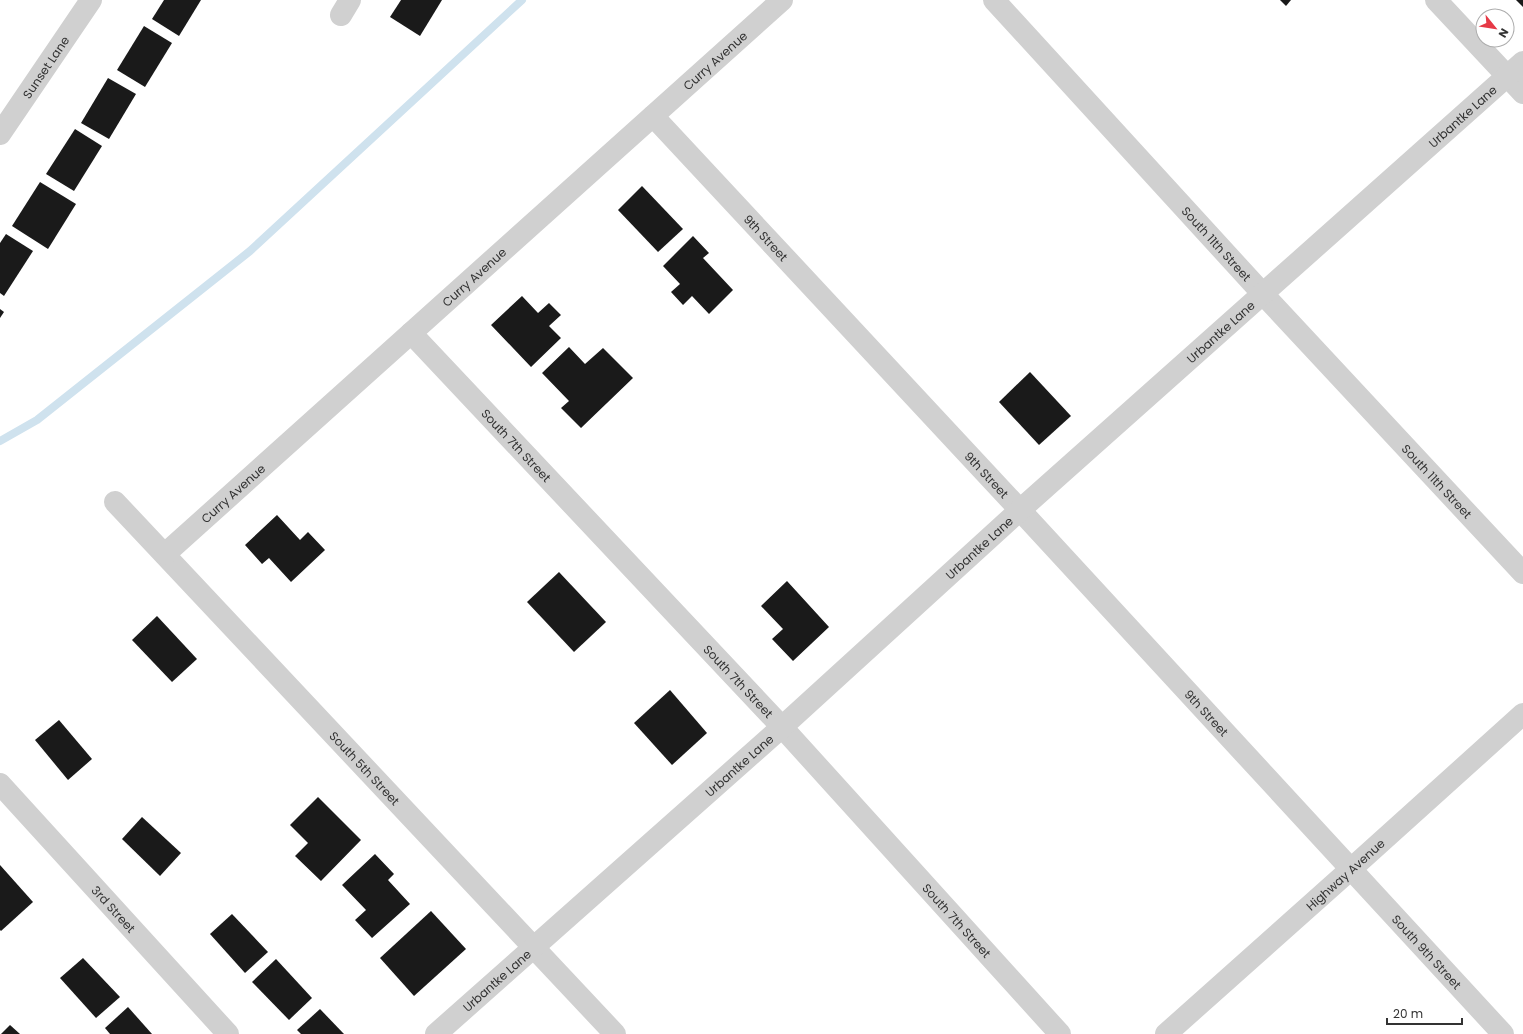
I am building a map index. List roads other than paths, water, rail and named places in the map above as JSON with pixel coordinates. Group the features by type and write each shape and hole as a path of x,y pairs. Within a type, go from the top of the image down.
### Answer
{"street":[{"name":"Sunset Lane","path":"0,134 91,0"},
{"name":"Curry Avenue","path":"165,554 782,0"},
{"name":"South 11th Street","path":"994,0 1262,293 1523,573"},
{"path":"1436,0 1523,93"},
{"name":"Urbantke Lane","path":"436,1034 782,727 1020,510 1523,62"},
{"name":"9th Street","path":"653,116 1020,510 1351,869"},
{"name":"South 7th Street","path":"411,333 782,727 1060,1034"},
{"name":"South 5th Street","path":"115,502 615,1034"},
{"name":"Highway Avenue","path":"1166,1034 1523,714"},
{"name":"3rd Street","path":"0,784 228,1034"},
{"name":"South 9th Street","path":"1351,869 1503,1034"}],"waterway":[{"path":"0,441 37,420 250,251 522,0"}]}
